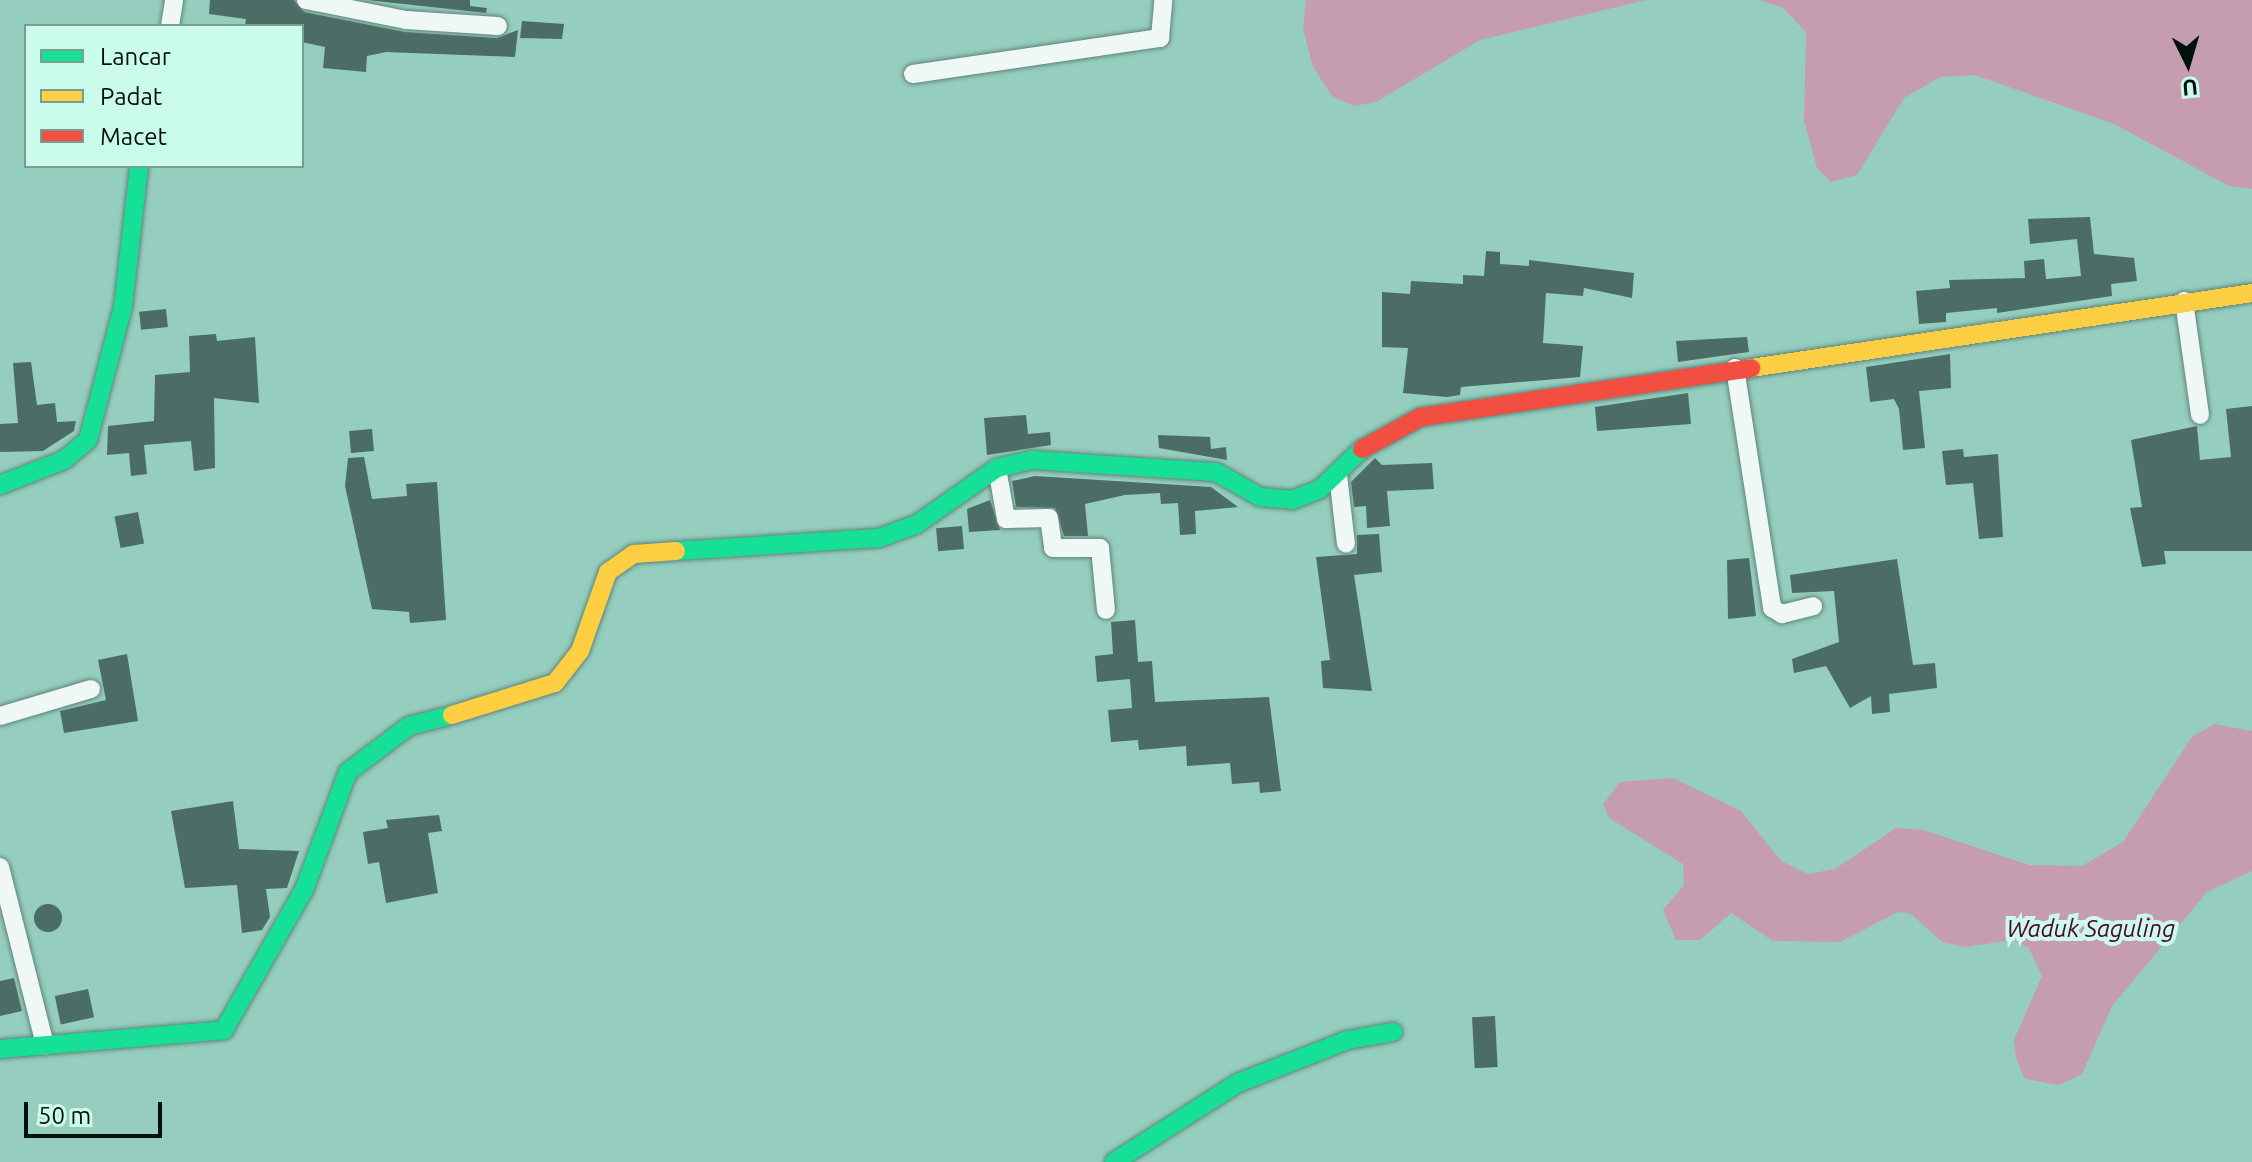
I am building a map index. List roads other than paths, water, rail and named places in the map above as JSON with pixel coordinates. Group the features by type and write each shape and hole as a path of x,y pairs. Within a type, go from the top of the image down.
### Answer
{"street":[{"path":"170,24 174,0"},
{"path":"306,0 406,20 498,26"},
{"path":"913,74 1160,38 1163,0"},
{"path":"0,485 64,460 88,440 123,307 139,168"},
{"path":"0,1049 224,1030 304,890 348,772 409,726 531,696 555,683 580,651 599,589 616,563 665,550 879,538 917,524 997,468 1033,460 1163,464 1216,472 1275,501 1307,494 1338,475 1376,435 1421,417 2252,293"},
{"path":"2184,301 2200,415"},
{"path":"1735,368 1772,608 1782,614 1813,606"},
{"path":"997,468 1006,519 1049,518 1053,548 1100,548 1106,610"},
{"path":"1338,475 1346,544"},
{"path":"0,716 91,689"},
{"path":"0,867 45,1045"},
{"path":"1114,1162 1238,1083 1348,1040 1393,1032"}],"water":[{"path":"1306,0 1646,0 1480,40 1376,102 1354,106 1332,96 1313,67 1303,29"},
{"path":"1759,0 2252,0 2252,189 2229,186 2114,124 1975,75 1940,77 1904,98 1857,175 1831,182 1817,168 1804,120 1806,32 1783,8"},
{"name":"Waduk Saguling","path":"2214,724 2252,731 2252,871 2207,892 2112,1006 2082,1074 2059,1085 2025,1079 2016,1058 2014,1040 2042,976 2029,948 2013,940 1965,947 1942,942 1911,914 1898,912 1840,942 1773,941 1731,913 1700,940 1676,940 1663,910 1684,885 1683,864 1609,818 1603,804 1620,782 1673,778 1741,811 1781,861 1808,874 1835,869 1896,828 1924,830 2029,865 2082,866 2123,842 2192,737"}]}
